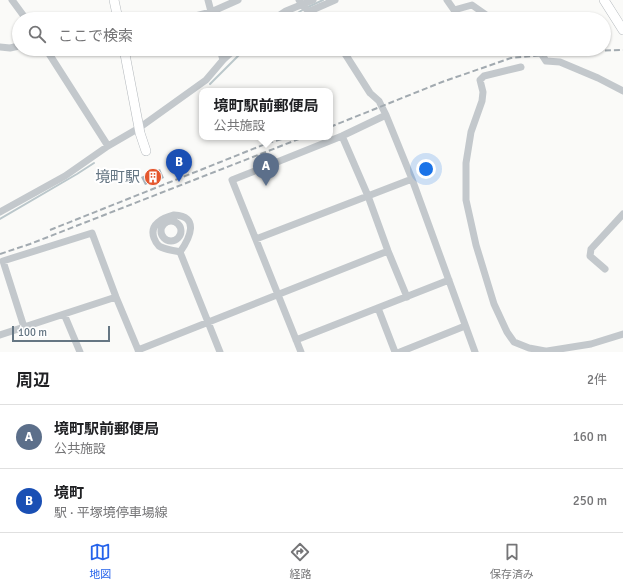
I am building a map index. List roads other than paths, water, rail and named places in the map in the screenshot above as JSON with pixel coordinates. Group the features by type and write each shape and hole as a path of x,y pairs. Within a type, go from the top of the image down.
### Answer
{"main road":[{"path":"114,0 117,12"},
{"path":"604,0 623,30"},
{"path":"125,56 146,151"}],"street":[{"path":"12,0 21,12"},
{"path":"208,0 211,12"},
{"path":"217,12 238,0"},
{"path":"284,12 301,2 313,0"},
{"path":"301,2 310,12 335,0"},
{"path":"447,0 454,10 472,5 482,12"},
{"path":"0,47 12,48"},
{"path":"50,56 108,146"},
{"path":"221,56 222,60"},
{"path":"0,212 64,176 108,146 141,133 206,80 227,56"},
{"path":"346,56 370,93 379,101 386,115 412,179 475,352"},
{"path":"543,56 546,61 560,62 598,78 623,91"},
{"path":"521,67 484,76 480,80 483,92 482,101 471,132 466,163 466,200 481,262 500,320 514,342 542,351 591,344 623,334"},
{"path":"333,140 386,115"},
{"path":"342,136 368,196 388,251 407,296"},
{"path":"301,352 232,180 332,140"},
{"path":"256,239 412,179"},
{"path":"605,268 590,256 591,249 623,214"},
{"path":"174,215 181,215 189,222 191,229 191,233 180,252 168,250 156,244 152,230 154,226 174,215"},
{"path":"166,220 179,224 181,232 174,240 163,237 162,226 166,220"},
{"path":"24,327 3,261 92,233 116,297 139,351 277,294 388,251"},
{"path":"178,237 186,242"},
{"path":"168,250 170,240"},
{"path":"180,252 220,352"},
{"path":"296,340 449,280"},
{"path":"0,335 116,297"},
{"path":"378,308 396,352"},
{"path":"64,314 80,352"},
{"path":"400,352 465,326"}],"waterway":[{"path":"308,7 323,0"},
{"path":"299,12 304,9"},
{"path":"210,84 238,56"},
{"path":"0,219 94,163"}],"railway":[{"path":"611,50 623,50"},
{"path":"333,126 442,82 511,58 533,56"},
{"path":"50,230 278,140"},
{"path":"0,254 30,244 296,140"}],"place":[{"name":"境町駅","path":"153,177"},
{"name":"境町","path":"179,182"},
{"name":"境町駅前郵便局","path":"266,186"}]}
